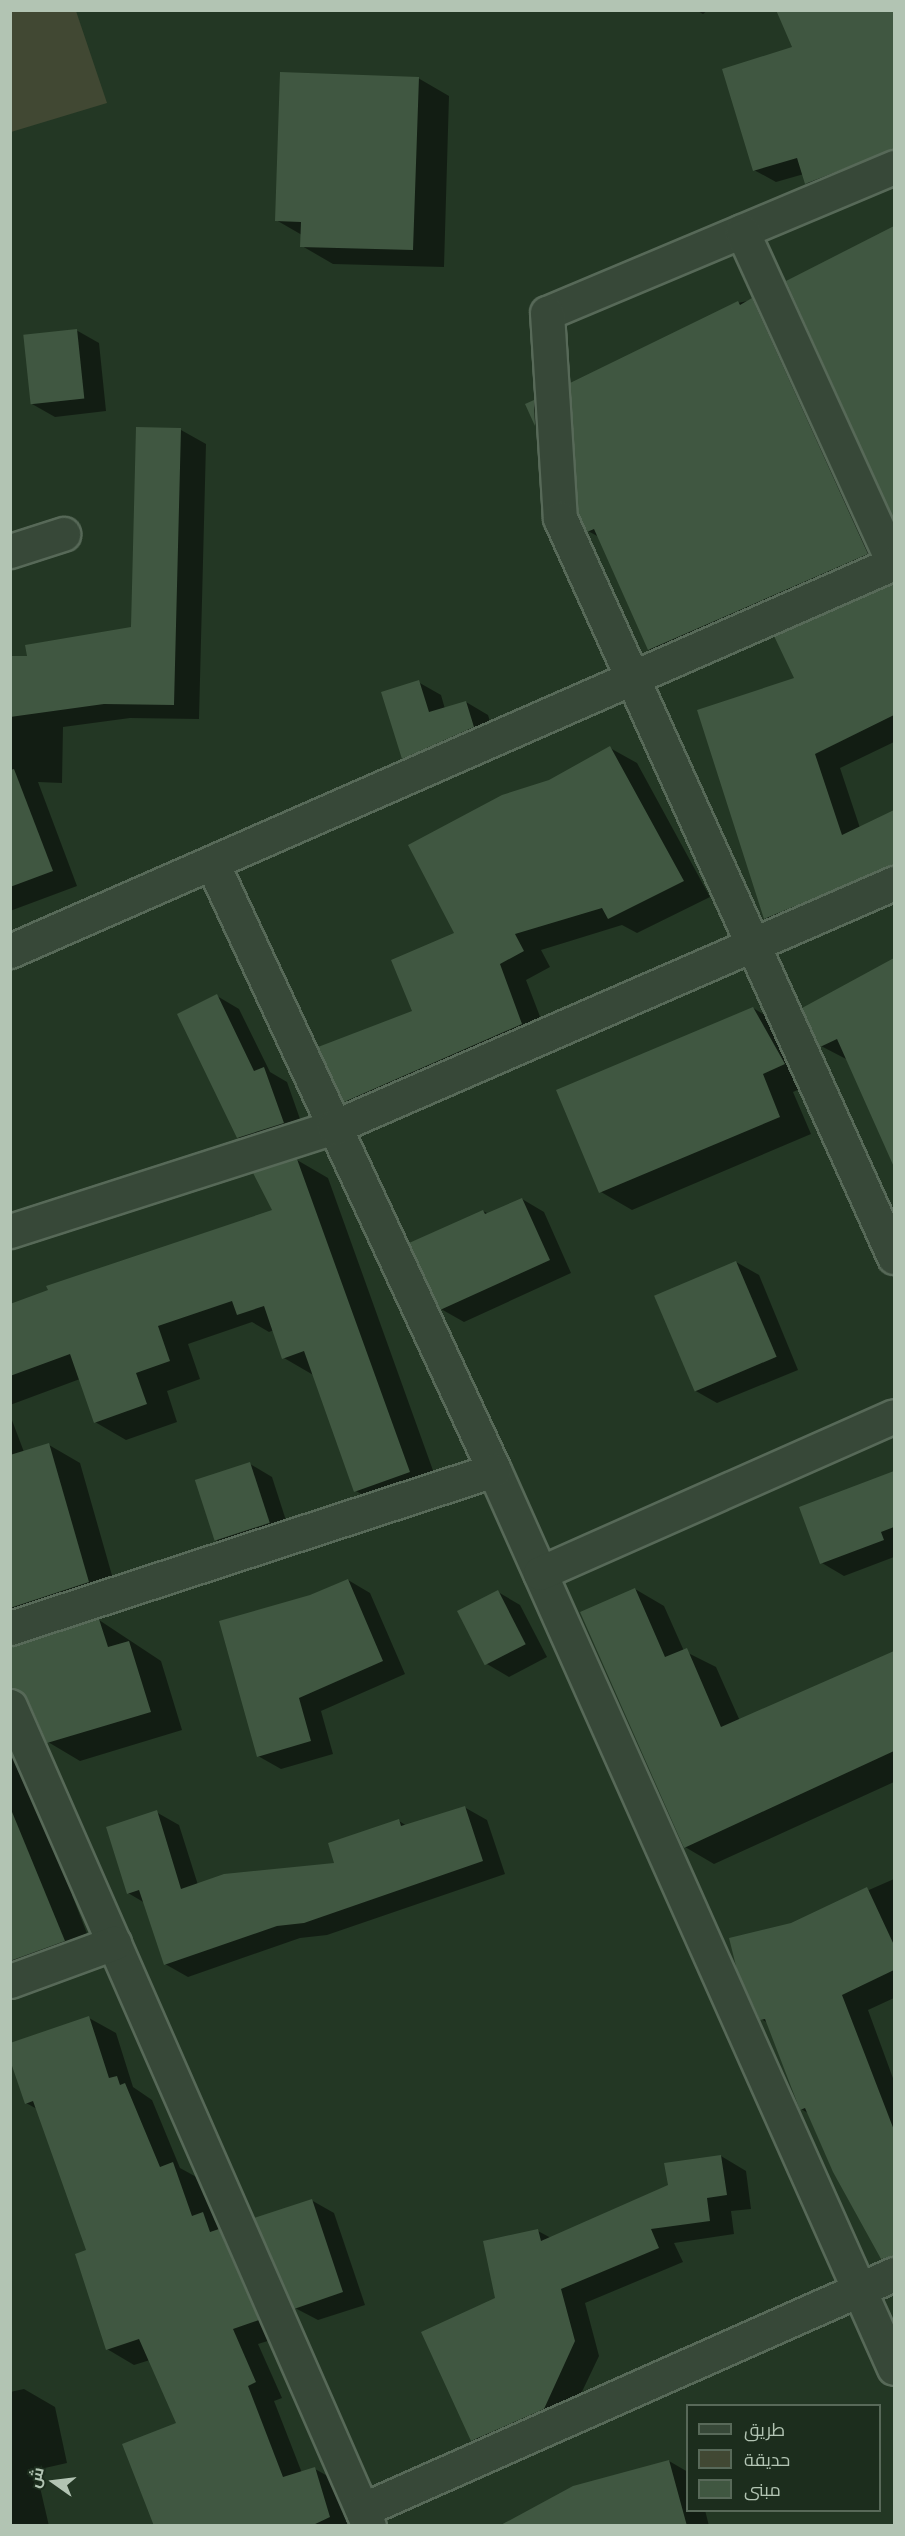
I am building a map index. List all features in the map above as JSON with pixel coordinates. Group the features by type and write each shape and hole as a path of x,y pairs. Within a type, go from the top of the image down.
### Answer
{"street":[{"path":"894,167 547,313 560,518 894,1257"},
{"path":"10,951 894,564 742,231"},
{"path":"10,551 63,534"},
{"path":"212,863 494,1470 894,2368"},
{"path":"10,1231 334,1127 752,942 894,883"},
{"path":"540,1573 894,1416"},
{"path":"10,1628 494,1470"},
{"path":"10,1706 366,2518 894,2274"},
{"path":"10,1981 114,1943"}],"green space":[{"path":"11,10 76,11 107,103 11,132"}],"building":[{"path":"776,10 894,10 894,149 805,184 797,158 753,171 722,69 792,47"},
{"path":"280,72 419,77 413,250 300,247 301,222 275,221"},
{"path":"894,226 894,521 786,281"},
{"path":"752,298 868,554 648,650 594,529 587,532 578,513 570,383 738,301 740,305"},
{"path":"77,329 84,399 31,404 23,335"},
{"path":"534,400 535,426 525,404"},
{"path":"136,427 181,428 174,705 104,704 10,717 10,656 27,656 25,645 131,627"},
{"path":"894,583 894,715 815,754 842,835 894,810 894,865 764,919 697,710 794,678 774,636"},
{"path":"419,680 429,712 466,701 474,727 402,759 381,692"},
{"path":"610,746 684,881 608,919 602,908 515,934 524,951 500,964 522,1024 344,1102 318,1047 412,1011 391,960 454,933 408,845 502,795 549,780"},
{"path":"14,769 53,871 10,887 10,770"},
{"path":"894,958 894,1167 837,1039 820,1047 802,1008"},
{"path":"217,994 254,1071 264,1067 284,1123 237,1138 177,1014"},
{"path":"753,1007 785,1064 763,1074 780,1117 599,1193 556,1090"},
{"path":"297,1159 410,1472 354,1492 304,1351 282,1359 264,1306 237,1315 232,1301 158,1326 170,1361 136,1373 147,1404 94,1423 70,1354 10,1376 10,1304 48,1290 46,1286 272,1210 253,1173"},
{"path":"522,1198 550,1260 440,1310 409,1243 483,1210 485,1214"},
{"path":"736,1261 777,1357 695,1392 654,1296"},
{"path":"49,1443 89,1582 10,1608 10,1455"},
{"path":"250,1462 270,1523 215,1541 195,1480"},
{"path":"894,1471 894,1527 881,1532 884,1540 820,1564 799,1507"},
{"path":"348,1579 383,1661 299,1698 311,1741 257,1757 219,1621 310,1595"},
{"path":"635,1588 665,1657 687,1648 721,1727 894,1651 894,1751 684,1848 580,1612"},
{"path":"498,1590 526,1644 485,1665 457,1611"},
{"path":"99,1619 108,1647 129,1641 151,1712 47,1743 27,1698 10,1688 10,1646"},
{"path":"465,1806 483,1861 304,1923 277,1926 164,1965 139,1890 127,1894 106,1827 157,1810 181,1889 224,1874 334,1863 328,1843 399,1819 401,1826"},
{"path":"10,1807 65,1941 10,1961"},
{"path":"867,1887 894,1945 894,1970 842,1995 894,2130 894,2256 881,2259 833,2172 805,2108 800,2110 765,2019 760,2020 737,1970 729,1938 791,1923"},
{"path":"89,2016 109,2078 117,2076 120,2085 125,2083 160,2167 173,2162 192,2216 203,2212 210,2232 219,2229 259,2320 233,2329 256,2382 248,2386 283,2477 315,2467 330,2517 311,2526 154,2526 122,2444 176,2423 139,2339 106,2350 75,2254 86,2250 33,2101 25,2104 10,2060 10,2043"},
{"path":"721,2155 727,2195 707,2198 710,2221 651,2229 659,2248 561,2289 575,2341 544,2409 471,2441 421,2332 495,2298 483,2241 538,2229 541,2241 668,2185 664,2163"},
{"path":"312,2199 343,2292 294,2309 254,2218"},
{"path":"669,2460 687,2526 499,2526 573,2486"}]}
